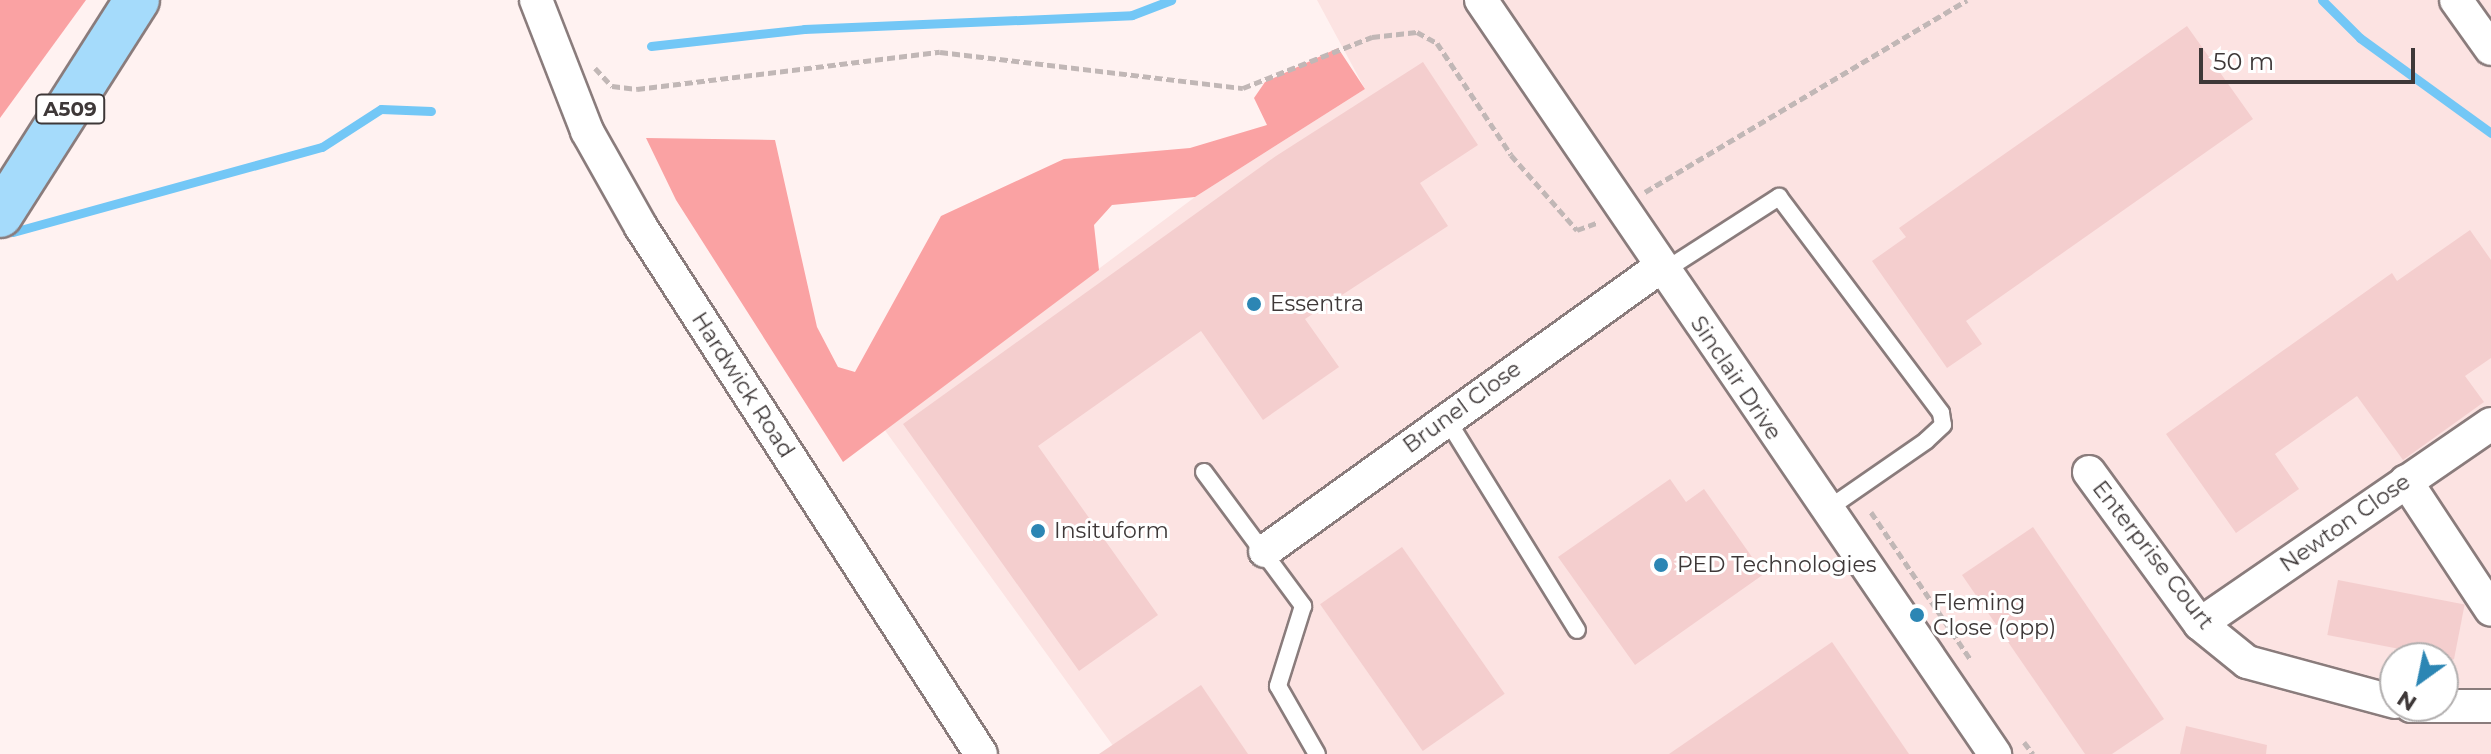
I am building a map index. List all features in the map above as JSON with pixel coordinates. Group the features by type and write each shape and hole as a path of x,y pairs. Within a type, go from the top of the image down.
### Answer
{"highway":[{"name":"A509","path":"0,215 137,0"}],"street":[{"name":"Hardwick Road","path":"536,0 587,131 641,227 981,754"},
{"name":"Sinclair Drive","path":"1481,0 1825,511 1995,754"},
{"path":"2456,0 2491,49"},
{"name":"Brunel Close","path":"1265,551 1446,418 1663,268"},
{"name":"Newton Close","path":"2200,624 2491,424"},
{"name":"Enterprise Court","path":"2089,472 2200,624 2247,662 2379,698"},
{"path":"2406,481 2491,610"},
{"path":"2459,706 2491,706"}],"lane":[{"path":"1663,268 1779,197 1941,413 1943,425 1926,441 1825,511"},
{"path":"1446,418 1577,630"},
{"path":"1204,472 1303,606 1278,686 1317,754"}],"path":[{"path":"584,56 612,86 637,89 940,52 1243,88 1372,37 1417,32 1437,43 1511,155 1577,230 1967,0"}],"shaded area":[{"path":"0,0 86,0 0,118"},
{"path":"1317,0 2491,0 2491,754 1119,754 884,429 1195,197 1365,89"},
{"path":"1338,48 1365,89 1195,197 1112,205 1094,225 1099,270 843,462 676,200 646,138 775,140 817,327 838,367 855,372 941,216 1064,159 1190,148 1267,125 1254,98 1265,82"}],"building":[{"path":"2187,26 2253,119 1966,321 1982,344 1947,368 1872,261 1906,237 1899,228"},
{"path":"1423,62 1478,145 1420,183 1448,226 1305,319 1339,367 1263,420 1201,331 1038,446 1158,615 1079,671 903,424 1276,156"},
{"path":"2470,230 2491,260 2491,358 2465,376 2484,402 2403,460 2357,396 2275,454 2299,489 2236,533 2166,434 2392,273 2397,281"},
{"name":"PED Technologies","path":"1670,479 1686,502 1704,489 1764,574 1635,665 1558,557"},
{"path":"2033,527 2164,719 2112,754 2085,754 1962,575"},
{"path":"1402,547 1505,694 1423,751 1320,604"},
{"path":"2338,580 2465,605 2457,642 2379,642 2379,645 2327,635"},
{"path":"1832,642 1909,754 1669,754"},
{"path":"1201,685 1248,754 1099,754"},
{"path":"2186,726 2267,745 2266,754 2180,754"}],"waterway":[{"path":"651,46 804,29 1132,15 1171,0"},
{"path":"2322,0 2360,38 2491,133"},
{"path":"13,232 322,147 381,109 431,111"}],"place":[{"name":"Essentra","path":"1254,304"},
{"name":"Insituform","path":"1038,531"},
{"name":"PED Technologies","path":"1661,565"},
{"name":"Fleming Close (opp)","path":"1917,615"}]}
